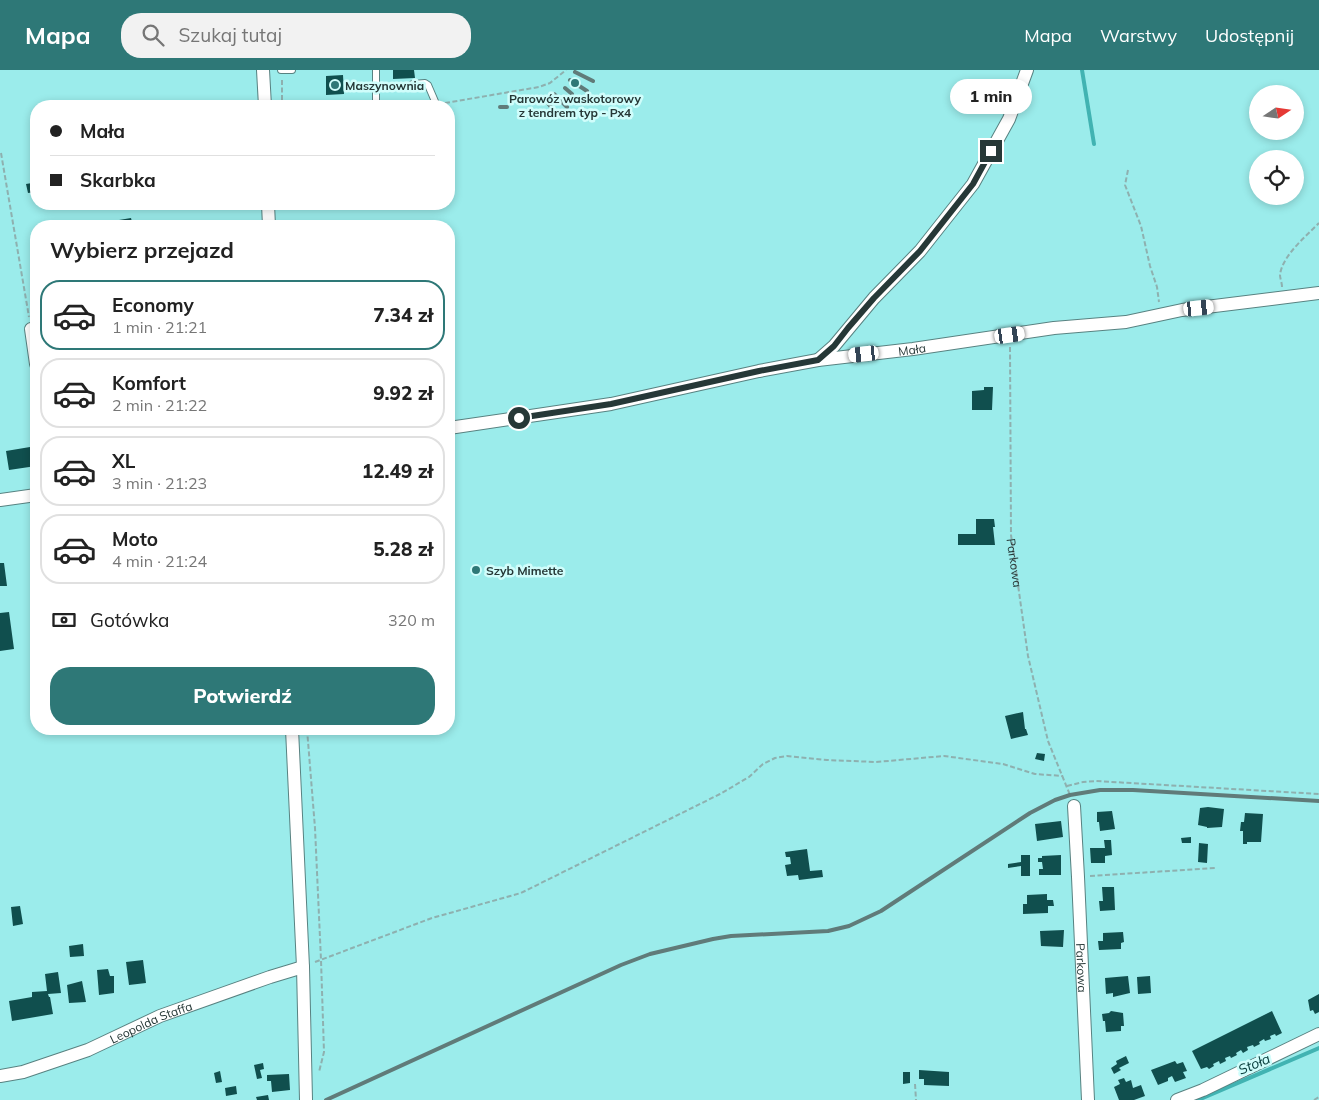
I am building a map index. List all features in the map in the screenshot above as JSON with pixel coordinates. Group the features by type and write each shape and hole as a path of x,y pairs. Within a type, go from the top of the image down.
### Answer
{"street":[{"path":"263,70 265,100"},
{"path":"818,360 834,346 874,298 920,251 973,184 1009,119 1027,70"},
{"name":"Mała","path":"455,427 611,404 759,371 818,360 914,349 1054,328 1126,322 1161,314 1319,293"},
{"path":"0,500 30,496"},
{"path":"292,735 303,967 306,1100"},
{"name":"Parkowa","path":"1074,806 1088,1100"},
{"name":"Leopolda Staffa","path":"0,1076 23,1072 88,1050 160,1016 303,967"},
{"path":"1177,1100 1203,1090 1319,1034"}],"lane":[{"path":"281,70 292,70"},
{"path":"376,70 376,100"},
{"path":"413,84 428,85 435,100"}],"path":[{"path":"281,70 282,100"},
{"path":"455,102 539,87 550,83 566,70"},
{"path":"1,153 30,314"},
{"path":"1128,170 1125,185 1141,226 1157,287 1161,314"},
{"path":"1284,297 1280,274 1288,257 1319,223"},
{"name":"Parkowa","path":"1010,335 1011,535 1028,656 1048,740 1067,786 1089,781 1319,794"},
{"path":"306,1080 313,1080 316,1077 324,1052 322,960 315,828 307,735"},
{"path":"303,967 432,918 521,893 720,794 749,777 763,764 775,758 787,756 876,762 944,756 1003,764 1035,774 1063,776"},
{"path":"1078,877 1215,868"},
{"path":"915,1084 916,1100"},
{"path":"1314,1100 1319,1097"}],"shaded area":[{"path":"0,70 1319,70 1319,1100 0,1100"}],"building":[{"path":"393,70 414,70 415,78 393,79"},
{"name":"Maszynownia","path":"343,75 344,94 326,95 326,76"},
{"path":"30,183 30,193 28,193 26,184"},
{"path":"984,387 993,387 992,410 972,410 972,391 984,390"},
{"path":"30,447 30,467 9,470 6,451"},
{"path":"976,519 994,519 995,545 958,545 958,534 976,534"},
{"path":"0,563 4,563 7,586 0,586"},
{"path":"9,612 14,649 0,651 0,613"},
{"path":"1023,712 1025,729 1028,735 1011,739 1005,716"},
{"path":"1037,753 1045,754 1044,761 1035,759"},
{"path":"1200,808 1224,809 1222,827 1207,828 1198,825"},
{"path":"1112,811 1115,829 1100,831 1099,822 1097,822 1097,812"},
{"path":"1245,813 1263,814 1261,842 1247,842 1247,844 1243,844 1243,831 1240,831"},
{"path":"1061,821 1063,837 1037,841 1035,824"},
{"path":"1191,837 1191,843 1182,843 1181,838"},
{"path":"1104,840 1111,840 1112,855 1105,856 1105,863 1091,863 1090,848 1105,848"},
{"path":"1199,843 1208,844 1207,863 1198,862"},
{"path":"807,849 810,871 822,870 823,877 799,880 798,875 787,876 785,865 791,864 790,857 786,857 785,852"},
{"path":"1021,855 1030,855 1030,876 1021,876 1021,866 1008,868 1008,864 1021,862"},
{"path":"1061,855 1061,875 1039,875 1039,869 1043,869 1042,862 1038,862 1038,858"},
{"path":"1102,887 1114,887 1115,910 1100,911 1099,901 1103,901"},
{"path":"1047,894 1047,900 1053,900 1054,906 1048,906 1048,913 1023,914 1023,904 1027,904 1027,895"},
{"path":"20,906 23,924 13,926 11,907"},
{"path":"1064,930 1063,947 1041,946 1040,931"},
{"path":"1123,932 1124,942 1121,943 1121,949 1099,950 1098,941 1103,941 1103,933"},
{"path":"83,944 84,956 70,957 69,946"},
{"path":"143,960 146,983 129,985 126,962"},
{"path":"108,969 110,976 114,976 114,993 99,995 97,970"},
{"path":"58,972 61,993 48,994 53,1014 12,1021 9,1001 32,997 32,992 47,991 45,974"},
{"path":"1128,976 1130,993 1113,997 1113,993 1106,994 1105,978"},
{"path":"1150,976 1151,993 1138,994 1137,977"},
{"path":"82,981 86,1002 69,1003 67,985"},
{"path":"1319,994 1319,1012 1315,1014 1313,1010 1310,1011 1308,1000"},
{"path":"1111,1011 1123,1013 1124,1026 1121,1026 1121,1031 1106,1032 1102,1014"},
{"path":"1272,1011 1282,1033 1270,1036 1271,1039 1265,1041 1264,1039 1254,1047 1253,1045 1247,1047 1248,1050 1243,1053 1241,1050 1231,1058 1230,1056 1225,1058 1226,1061 1220,1064 1219,1061 1213,1064 1214,1066 1209,1069 1207,1067 1201,1069 1192,1051"},
{"path":"1126,1056 1129,1063 1119,1068 1121,1070 1114,1074 1111,1068 1117,1064 1116,1061"},
{"path":"1175,1061 1177,1064 1183,1062 1187,1071 1183,1072 1186,1078 1175,1082 1172,1076 1168,1078 1168,1081 1158,1085 1151,1070"},
{"path":"263,1063 264,1069 260,1070 262,1078 257,1079 254,1065"},
{"path":"919,1070 949,1072 949,1086 924,1085 924,1079 919,1079"},
{"path":"220,1071 222,1082 216,1083 214,1073"},
{"path":"903,1072 910,1072 910,1083 903,1084"},
{"path":"289,1074 290,1090 272,1092 271,1081 267,1081 267,1075"},
{"path":"1124,1078 1126,1082 1131,1080 1133,1088 1141,1085 1145,1096 1134,1100 1119,1100 1114,1087 1120,1084 1118,1080"},
{"path":"236,1086 237,1094 226,1096 225,1088"},
{"path":"268,1095 269,1100 257,1100 256,1097"}],"waterway":[{"path":"1082,70 1094,144"},
{"name":"Stoła","path":"1198,1100 1319,1048"}],"railway":[{"path":"575,72 593,81"},
{"path":"570,80 587,91"},
{"path":"565,88 572,94"},
{"path":"554,94 567,107"},
{"path":"544,98 551,107"},
{"path":"500,107 507,107"},
{"path":"326,1100 621,965 650,954 731,936 828,931 849,926 881,911 1030,813 1055,800 1070,795 1100,790 1133,790 1319,801"}],"place":[{"name":"Parowóz waskotorowy z tendrem typ - Px4","path":"575,83"},
{"name":"Maszynownia","path":"335,85"},
{"name":"Szyb Mimette","path":"476,570"}],"route":[{"path":"519,418 611,404 759,371 818,360 834,346 874,298 920,251 973,184 991,151"}]}
